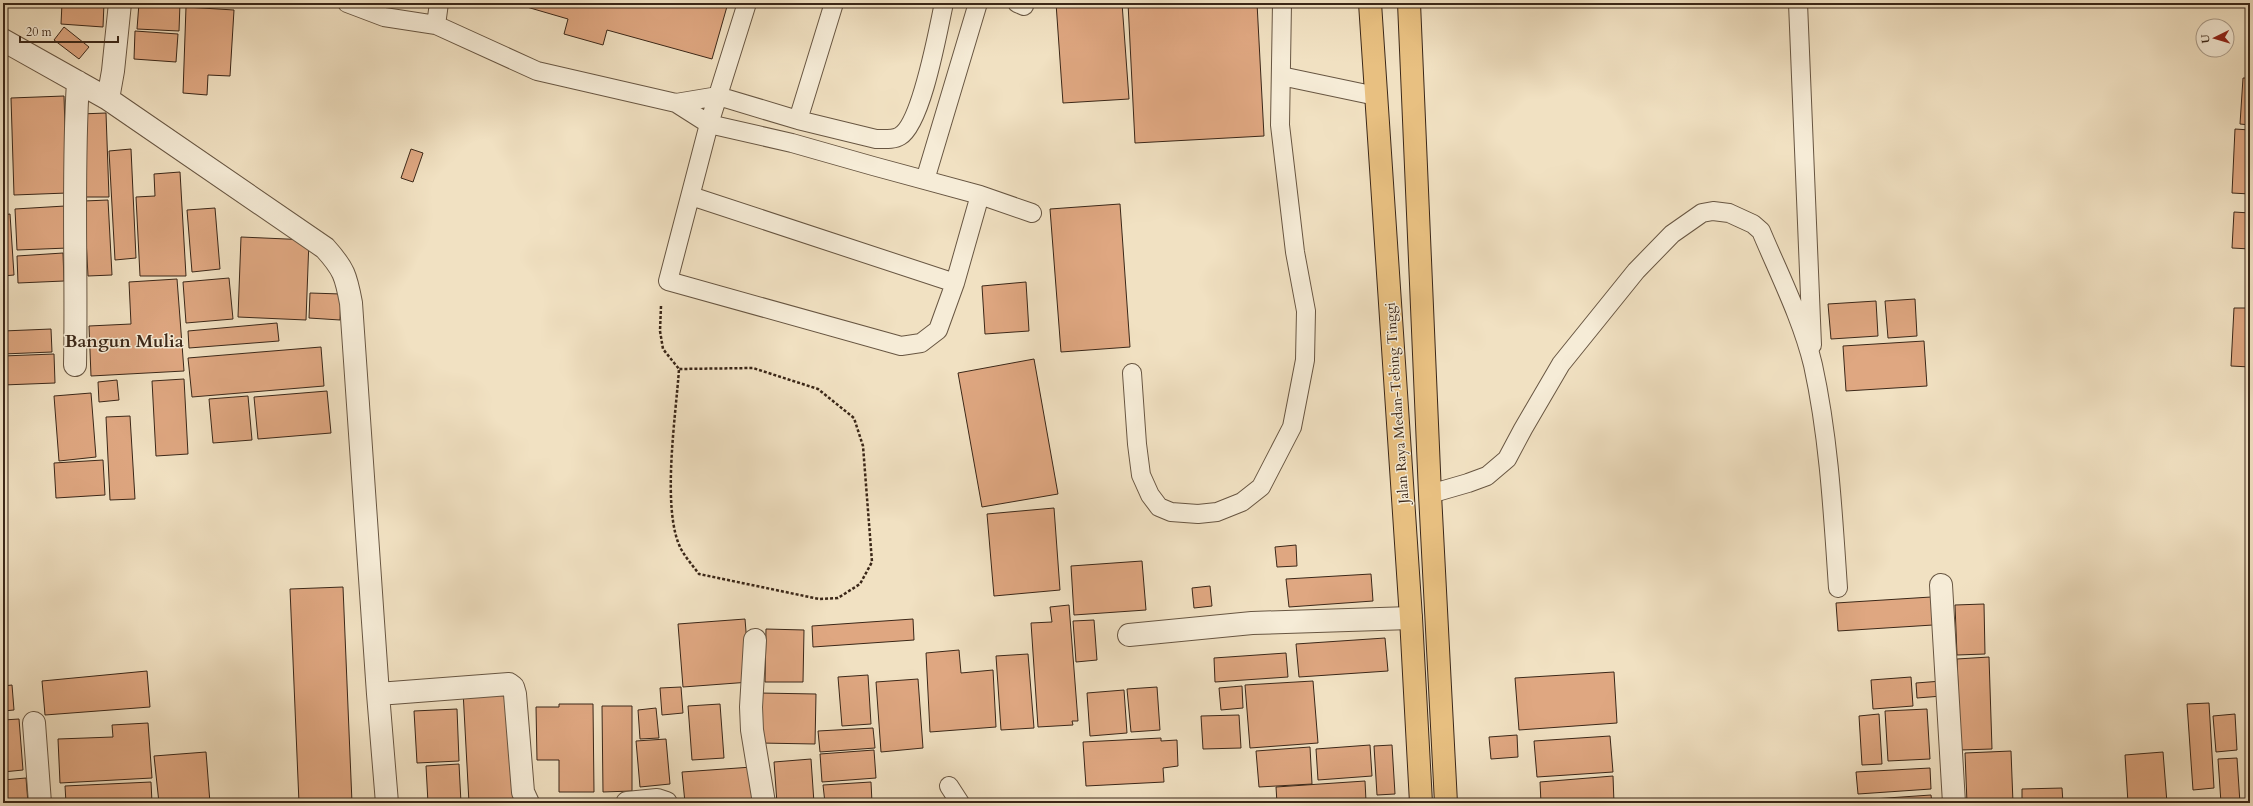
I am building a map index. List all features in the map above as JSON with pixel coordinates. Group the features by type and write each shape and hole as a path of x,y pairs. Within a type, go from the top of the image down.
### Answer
{"highway":[{"name":"Jalan Raya Medan-Tebing Tinggi","path":"1370,3 1411,618 1421,803"},
{"name":"Jalan Raya Medan-Tebing Tinggi","path":"1409,3 1430,494 1446,803"}],"street":[{"path":"108,99 114,71 120,3"},
{"path":"3,40 108,99 325,248 340,265 346,277 351,303 387,803"},
{"path":"75,365 77,264 74,148 78,82"},
{"path":"1941,585 1954,803"},
{"path":"1129,635 1252,623 1411,618"},
{"path":"755,640 751,707 752,730 764,803"},
{"path":"378,694 509,684 513,687 516,702 523,792 528,803"},
{"path":"34,723 40,803"},
{"path":"627,803 658,800 666,803"}],"lane":[{"path":"347,3 384,17 436,25 537,71 676,103 709,124 792,143 980,196 1032,213"},
{"path":"436,25 439,3"},
{"path":"747,3 709,124 668,281 901,346 921,343 938,330 955,283 980,196"},
{"path":"798,120 834,3"},
{"path":"676,103 718,96 798,120 876,139 900,137 910,127 922,93 944,3"},
{"path":"925,180 978,3"},
{"path":"1132,373 1137,444 1141,475 1150,495 1159,507 1170,512 1198,514 1217,512 1242,502 1261,487 1292,428 1305,360 1306,311 1295,252 1280,125 1282,3"},
{"path":"1798,3 1812,364 1830,469 1838,588"},
{"path":"1282,76 1376,96"},
{"path":"691,196 955,283"},
{"path":"1430,494 1487,476 1507,459 1523,428 1561,364 1636,271 1672,234 1702,213 1713,211 1729,213 1753,224 1761,231 1787,292 1812,364"},
{"path":"949,786 960,803"}],"path":[{"path":"668,281 660,311 660,331 663,348 679,370 671,485 673,525 681,549 699,574 819,599 838,598 860,584 872,562 863,446 854,418 837,402 818,389 753,368 679,370"}],"building":[{"path":"62,3 104,3 103,27 61,24"},
{"path":"139,3 180,3 179,31 137,29"},
{"path":"513,3 728,3 712,59 607,30 603,45 564,34 568,19"},
{"path":"1056,3 1122,3 1129,99 1063,103"},
{"path":"1128,3 1257,3 1264,136 1135,143"},
{"path":"186,7 234,10 230,76 208,75 207,95 183,93"},
{"path":"64,27 89,47 79,59 54,40"},
{"path":"135,31 178,34 176,62 134,59"},
{"path":"2243,78 2250,78 2250,125 2240,124"},
{"path":"64,96 67,193 14,195 11,98"},
{"path":"3,104 6,188 3,188"},
{"path":"106,113 109,197 83,197 80,114"},
{"path":"2235,129 2250,130 2250,194 2232,193"},
{"path":"131,149 136,258 115,260 109,151"},
{"path":"411,149 423,153 413,182 401,178"},
{"path":"180,172 186,276 140,276 136,197 155,196 154,174"},
{"path":"108,200 112,275 88,276 84,201"},
{"path":"1120,204 1130,347 1061,352 1050,209"},
{"path":"65,206 68,248 17,250 15,209"},
{"path":"215,208 220,269 192,272 187,210"},
{"path":"2234,212 2250,213 2250,249 2232,248"},
{"path":"10,214 14,275 3,276 3,215"},
{"path":"241,237 309,240 306,320 238,317"},
{"path":"63,253 64,281 18,283 17,256"},
{"path":"229,278 233,319 186,323 183,282"},
{"path":"177,279 184,371 91,376 89,326 131,324 129,282"},
{"path":"1026,282 1029,331 985,334 982,286"},
{"path":"310,293 341,294 340,320 309,318"},
{"path":"1915,299 1917,336 1888,338 1885,301"},
{"path":"1876,301 1878,336 1831,339 1828,304"},
{"path":"2234,308 2250,308 2250,367 2231,366"},
{"path":"277,323 279,341 189,348 188,331"},
{"path":"51,329 52,352 3,354 3,331"},
{"path":"1924,341 1927,386 1846,391 1843,346"},
{"path":"321,347 324,386 192,397 188,358"},
{"path":"54,354 55,383 3,385 3,356"},
{"path":"1034,359 1058,494 982,507 958,373"},
{"path":"184,379 188,454 156,456 152,381"},
{"path":"117,380 119,400 99,402 98,382"},
{"path":"327,391 331,433 258,439 254,397"},
{"path":"91,393 96,457 59,461 54,396"},
{"path":"248,396 252,440 213,443 209,399"},
{"path":"130,416 135,499 110,500 106,417"},
{"path":"103,460 105,495 56,498 54,463"},
{"path":"1054,508 1060,590 994,596 987,514"},
{"path":"1296,545 1297,566 1277,567 1275,547"},
{"path":"1142,561 1146,610 1074,615 1071,566"},
{"path":"1371,574 1373,601 1289,607 1286,579"},
{"path":"1210,586 1212,606 1194,608 1192,588"},
{"path":"343,587 352,803 299,803 290,589"},
{"path":"1931,597 1933,625 1838,631 1836,603"},
{"path":"1984,604 1985,654 1957,655 1955,605"},
{"path":"1069,605 1078,721 1072,721 1073,725 1038,727 1031,623 1052,622 1050,607"},
{"path":"745,619 750,682 683,687 678,624"},
{"path":"913,619 914,640 813,647 812,626"},
{"path":"1094,620 1097,660 1076,662 1073,621"},
{"path":"766,629 804,630 803,682 765,682"},
{"path":"1385,638 1388,671 1299,677 1296,644"},
{"path":"959,650 961,673 993,670 996,727 930,732 926,653"},
{"path":"1286,653 1288,677 1215,682 1214,658"},
{"path":"1028,654 1034,728 1001,730 996,656"},
{"path":"1989,657 1992,749 1960,750 1957,659"},
{"path":"147,671 150,707 45,715 42,681"},
{"path":"1614,672 1617,723 1519,730 1515,678"},
{"path":"868,675 871,724 842,726 838,677"},
{"path":"1911,677 1913,706 1873,709 1871,680"},
{"path":"918,679 923,748 881,752 876,682"},
{"path":"1313,681 1318,743 1250,748 1245,685"},
{"path":"1942,681 1942,696 1917,698 1916,683"},
{"path":"12,685 14,710 3,711 3,686"},
{"path":"1242,686 1243,708 1221,710 1219,688"},
{"path":"681,687 683,713 662,715 660,688"},
{"path":"1157,687 1160,730 1131,732 1127,689"},
{"path":"509,688 516,803 469,803 463,691"},
{"path":"1124,690 1127,733 1090,736 1087,693"},
{"path":"759,693 816,694 815,744 759,743"},
{"path":"2209,703 2214,788 2193,790 2187,704"},
{"path":"559,704 593,704 594,792 559,792 559,760 537,760 536,707 559,707"},
{"path":"720,704 724,758 692,760 688,706"},
{"path":"602,706 632,706 632,791 603,792"},
{"path":"656,708 659,738 640,739 638,710"},
{"path":"457,709 459,761 417,763 414,711"},
{"path":"1927,709 1930,759 1888,761 1885,711"},
{"path":"1879,714 1882,764 1862,765 1859,716"},
{"path":"2235,714 2237,750 2216,752 2213,716"},
{"path":"1239,715 1241,748 1203,749 1201,716"},
{"path":"19,719 23,770 3,772 3,720"},
{"path":"148,723 152,778 60,783 58,739 113,737 112,725"},
{"path":"873,728 875,748 820,752 818,731"},
{"path":"1517,735 1518,757 1491,759 1489,737"},
{"path":"1610,736 1613,772 1537,777 1534,741"},
{"path":"1161,738 1161,741 1177,740 1178,766 1163,768 1164,782 1086,786 1083,742"},
{"path":"666,739 670,784 640,787 636,741"},
{"path":"1370,745 1372,776 1318,780 1316,749"},
{"path":"1392,745 1395,794 1377,795 1374,746"},
{"path":"1310,747 1312,784 1259,787 1256,751"},
{"path":"874,750 876,778 822,782 820,754"},
{"path":"2011,751 2013,803 1967,803 1965,753"},
{"path":"206,752 210,803 159,803 154,756"},
{"path":"2163,752 2167,803 2128,803 2125,755"},
{"path":"2237,758 2240,803 2221,803 2218,759"},
{"path":"811,759 814,803 777,803 774,762"},
{"path":"459,764 461,803 428,803 426,766"},
{"path":"752,767 755,803 685,803 682,772"},
{"path":"1930,768 1931,789 1858,794 1856,772"},
{"path":"1613,776 1614,803 1541,803 1540,782"},
{"path":"26,778 28,803 3,803 3,780"},
{"path":"1365,781 1366,801 1277,803 1276,787"},
{"path":"151,782 152,803 66,803 65,786"},
{"path":"871,782 872,803 825,803 823,785"},
{"path":"2062,788 2063,803 2022,803 2022,789"},
{"path":"1931,795 1932,803 1858,803 1858,800"}],"district":[{"name":"Bangun Mulia","path":"124,341"}]}
